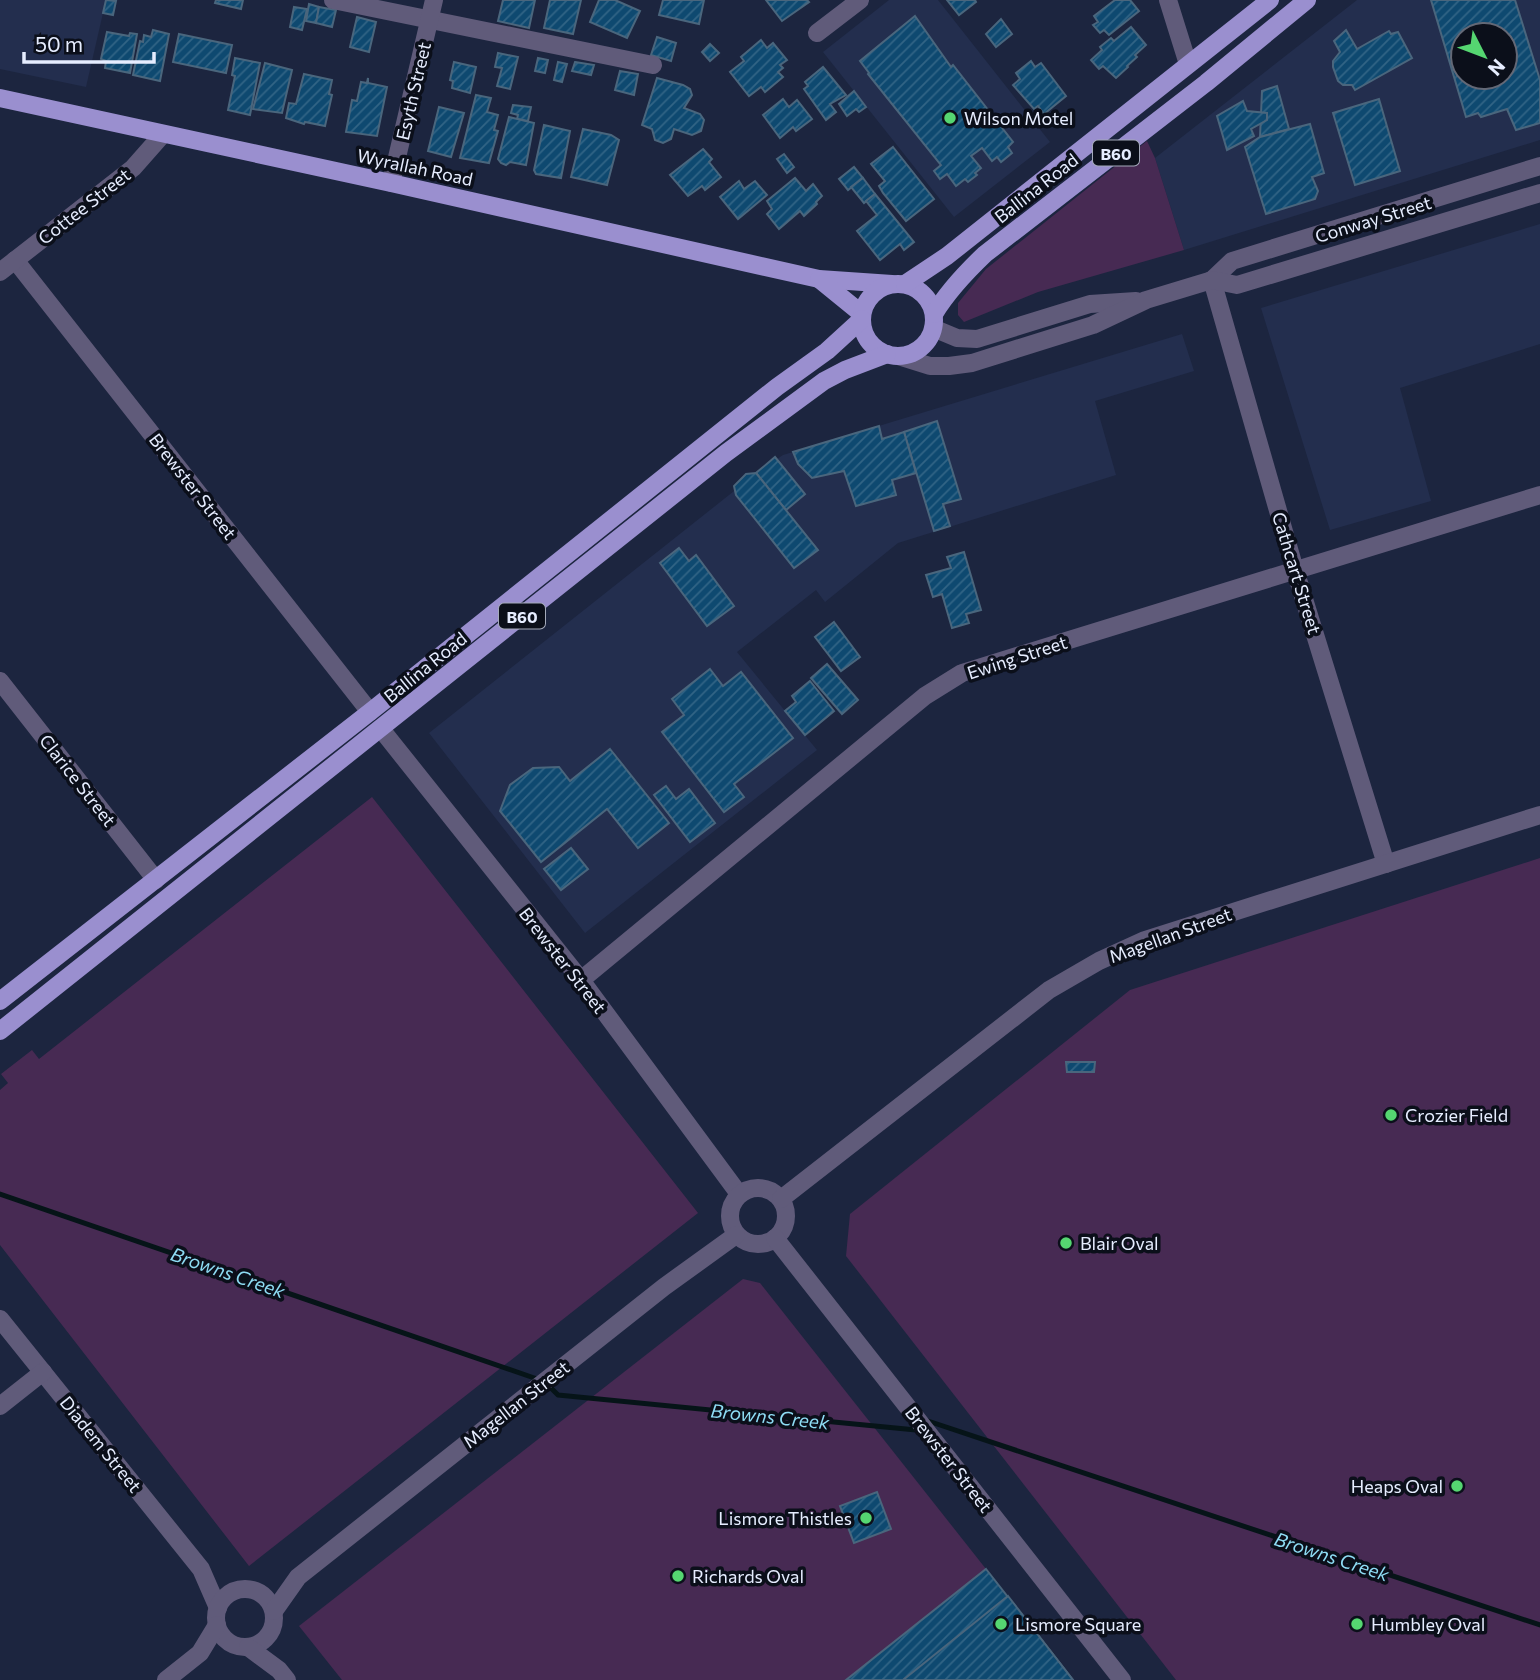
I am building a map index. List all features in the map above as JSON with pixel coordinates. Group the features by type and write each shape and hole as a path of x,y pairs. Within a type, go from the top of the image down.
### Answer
{"main road":[{"name":"Ballina Road","path":"898,284 927,271 1270,0"},
{"name":"Ballina Road","path":"933,321 955,284 985,254 1206,83 1307,0"},
{"name":"Wyrallah Road","path":"0,98 819,279 898,284"},
{"name":"Wyrallah Road","path":"819,279 862,316"},
{"path":"898,284 913,287 927,298 933,321"},
{"name":"B60","path":"862,316 867,302 875,292 898,284"},
{"name":"Ballina Road","path":"0,1001 370,712 756,404 827,351 862,316"},
{"path":"862,316 862,328 870,344 892,355"},
{"name":"B60","path":"892,355 914,352 923,346 933,321"},
{"name":"Ballina Road","path":"0,1031 726,453 789,406 845,370 892,355"}],"street":[{"path":"333,0 653,65"},
{"name":"Esyth Street","path":"391,183 434,0"},
{"path":"817,33 860,0"},
{"path":"1168,0 1188,64"},
{"name":"Cottee Street","path":"0,272 133,168 163,134"},
{"name":"Conway Street","path":"1212,281 1232,261 1540,166"},
{"name":"Conway Street","path":"892,355 930,366 972,363 1093,325 1146,300 1212,281 1237,285 1540,193"},
{"name":"Brewster Street","path":"15,260 370,712"},
{"name":"Cathcart Street","path":"1212,281 1295,570 1386,864"},
{"name":"Conway Street","path":"933,321 957,338 976,339 1090,304 1146,300"},
{"name":"Ewing Street","path":"581,980 926,696 962,673 1540,495"},
{"name":"Clarice Street","path":"0,681 156,880"},
{"name":"Brewster Street","path":"381,729 581,980 739,1194"},
{"name":"Magellan Street","path":"781,1199 1049,990 1098,961 1145,940 1540,815"},
{"path":"761,1188 775,1193 781,1199 786,1220 775,1238 752,1244 736,1235 729,1217 739,1194 761,1188"},
{"name":"Magellan Street","path":"274,1611 298,1577 664,1287 736,1235"},
{"name":"Brewster Street","path":"775,1238 1122,1680"},
{"name":"Diadem Street","path":"0,1319 201,1569 235,1591"},
{"path":"0,1406 43,1373"},
{"name":"Diadem Street","path":"201,1569 218,1617"},
{"name":"Magellan Street","path":"259,1592 298,1577"},
{"path":"166,1680 200,1653 218,1617 222,1601 235,1591 243,1589 259,1592 271,1604 274,1620 269,1635 256,1645 200,1653"},
{"path":"218,1617 220,1632 283,1675"},
{"path":"269,1635 283,1675"}],"shaded area":[{"path":"0,0 106,0 86,87 0,69"},
{"path":"889,0 938,0 1050,142 954,217 823,52"},
{"path":"1357,0 1540,0 1540,140 1184,250 1155,158"},
{"path":"1147,141 1155,158 1184,250 1038,292 964,322 958,315 958,303 986,269"},
{"path":"1540,224 1540,344 1400,388 1431,501 1330,530 1261,308"},
{"path":"1182,334 1194,371 1095,401 1116,475 898,543 825,602 816,590 737,652 817,750 585,933 429,733 783,455"},
{"path":"372,797 698,1213 249,1566 0,1245 0,1090 8,1083 1,1074 32,1050 39,1059"},
{"path":"1540,858 1540,1680 1176,1680 846,1256 850,1214 1130,990"},
{"path":"743,1279 760,1283 986,1569 846,1680 342,1680 299,1626"}],"building":[{"path":"106,0 116,1 113,15 103,13"},
{"path":"216,0 243,0 241,9 215,3"},
{"path":"503,0 535,0 529,28 498,21"},
{"path":"550,0 581,0 573,34 544,28"},
{"path":"599,0 615,0 640,11 627,38 590,22"},
{"path":"663,0 704,0 699,24 659,15"},
{"path":"766,0 807,0 809,2 782,21"},
{"path":"947,0 975,0 976,2 959,15"},
{"path":"1115,0 1130,0 1139,11 1109,35 1104,30 1100,33 1093,25 1098,22 1094,16"},
{"path":"1431,0 1515,0 1540,80 1540,123 1516,130 1507,109 1481,117 1478,113 1466,117 1458,91 1519,91 1519,21 1449,21 1449,60"},
{"path":"309,4 319,7 316,23 306,21"},
{"path":"294,7 307,9 302,30 290,27"},
{"path":"319,7 336,10 332,27 316,23"},
{"name":"Wilson Motel","path":"915,16 951,67 953,65 1013,142 1008,147 1012,153 1001,162 997,157 992,161 982,148 971,156 981,168 968,182 965,179 956,186 947,174 940,179 934,171 941,165 860,61"},
{"path":"357,17 376,22 369,52 350,47"},
{"path":"1001,19 1012,34 996,47 986,34"},
{"path":"1131,27 1146,45 1116,78 1103,66 1099,69 1091,60 1102,50 1100,47 1111,38 1114,41"},
{"path":"153,30 169,34 160,81 133,75 140,41 143,42 144,35 151,37"},
{"path":"1346,30 1357,49 1389,31 1391,34 1398,32 1412,58 1355,90 1352,85 1343,85 1338,81 1333,67 1333,61 1340,52 1334,41"},
{"path":"107,32 129,36 130,33 137,34 130,73 105,68 106,61 101,59"},
{"path":"179,34 232,45 226,73 173,62"},
{"path":"657,37 676,43 671,61 651,55"},
{"path":"761,40 767,48 773,43 787,60 780,65 783,68 778,72 783,77 765,92 761,87 749,96 730,72 744,61 741,57"},
{"path":"710,44 719,53 710,61 702,52"},
{"path":"498,53 518,57 510,89 497,86 502,68 495,67"},
{"path":"235,58 260,63 250,115 228,110 235,76 232,75"},
{"path":"538,58 548,60 545,73 535,71"},
{"path":"1031,61 1035,67 1041,63 1066,96 1044,114 1038,106 1034,109 1013,85 1020,79 1016,73"},
{"path":"454,62 476,67 470,93 452,88 453,81 450,80"},
{"path":"558,62 567,64 562,82 554,80"},
{"path":"575,62 594,65 591,75 572,71"},
{"path":"265,63 292,70 282,113 253,109"},
{"path":"823,67 846,95 830,104 836,112 826,120 804,89 808,86 805,82"},
{"path":"620,71 638,74 634,95 615,90"},
{"path":"304,74 332,80 329,94 332,95 325,126 304,124 286,118 289,103 296,104"},
{"path":"368,78 368,83 387,87 377,136 346,132 352,100 357,101 361,82 367,83"},
{"path":"657,78 690,89 692,95 684,108 700,114 704,120 701,131 692,135 674,129 671,139 663,143 655,140 652,129 642,125"},
{"path":"1277,86 1289,129 1260,137 1262,91"},
{"path":"854,91 866,107 859,112 856,109 847,116 839,104"},
{"path":"476,95 491,98 487,112 498,115 494,130 498,131 489,163 460,158"},
{"path":"783,99 789,107 797,100 812,119 796,131 793,127 780,138 763,115"},
{"path":"1379,99 1400,171 1355,185 1333,113"},
{"path":"1243,101 1247,111 1267,113 1267,120 1251,129 1254,136 1227,150 1217,116"},
{"path":"513,105 531,107 528,121 517,119 518,115 511,113"},
{"path":"439,107 464,113 451,157 428,151"},
{"path":"509,117 534,123 526,165 510,162 506,165 498,159"},
{"path":"1310,124 1324,173 1312,177 1318,191 1315,199 1266,214 1245,147 1260,137"},
{"path":"544,125 570,131 561,178 536,174 534,170"},
{"path":"583,129 611,135 619,140 607,185 571,177"},
{"path":"893,147 934,199 906,221 883,193 879,186 885,181 871,164"},
{"path":"703,149 712,159 709,162 721,177 705,190 702,186 688,196 670,175"},
{"path":"784,154 794,167 787,173 777,159"},
{"path":"854,167 863,178 848,190 839,179"},
{"path":"795,178 806,191 813,184 822,196 804,216 800,211 779,229 767,214 772,209 767,201"},
{"path":"863,178 875,194 864,203 851,187"},
{"path":"739,181 744,189 755,181 767,195 738,219 720,197"},
{"path":"875,194 914,242 904,250 900,244 880,260 857,231 877,215 866,201"},
{"path":"937,421 961,499 943,504 950,526 934,531 904,432"},
{"path":"879,426 882,439 904,432 916,473 892,480 896,495 856,506 844,471 812,478 798,464 793,452"},
{"path":"775,457 805,494 786,510 756,473"},
{"path":"756,473 818,550 794,568 736,495 734,486 746,474"},
{"path":"679,548 689,561 696,555 734,606 707,626 660,563"},
{"path":"964,552 981,610 966,614 969,623 952,628 942,594 933,597 926,575 951,568 947,557"},
{"path":"834,622 860,657 841,671 815,637"},
{"path":"827,664 858,700 842,714 811,678"},
{"path":"710,669 723,686 741,672 793,738 734,784 744,797 724,812 662,732 684,715 672,699"},
{"path":"810,681 834,711 805,735 785,711 796,702 792,696"},
{"path":"610,749 669,823 638,848 607,809 541,862 500,811 510,785 533,768 559,767 570,781"},
{"path":"666,786 676,799 689,789 715,823 690,842 654,795"},
{"path":"571,848 588,869 561,890 544,869"},
{"path":"1066,1062 1095,1062 1094,1072 1067,1072"},
{"name":"Lismore Thistles","path":"877,1492 891,1529 854,1543 840,1506"},
{"name":"Lismore Square","path":"986,1569 1073,1680 846,1680"},
{"name":"Lismore Square","path":"1008,1596 1073,1680 903,1680"}],"waterway":[{"name":"Browns Creek","path":"0,1194 540,1380"},
{"name":"Browns Creek","path":"548,1385 558,1395 916,1430 928,1421 1540,1625"}],"place":[{"name":"Wilson Motel","path":"950,118"},
{"name":"Crozier Field","path":"1391,1115"},
{"name":"Blair Oval","path":"1066,1243"},
{"name":"Heaps Oval","path":"1457,1486"},
{"name":"Lismore Thistles","path":"866,1518"},
{"name":"Richards Oval","path":"678,1576"},
{"name":"Lismore Square","path":"1001,1624"},
{"name":"Humbley Oval","path":"1357,1624"}]}
